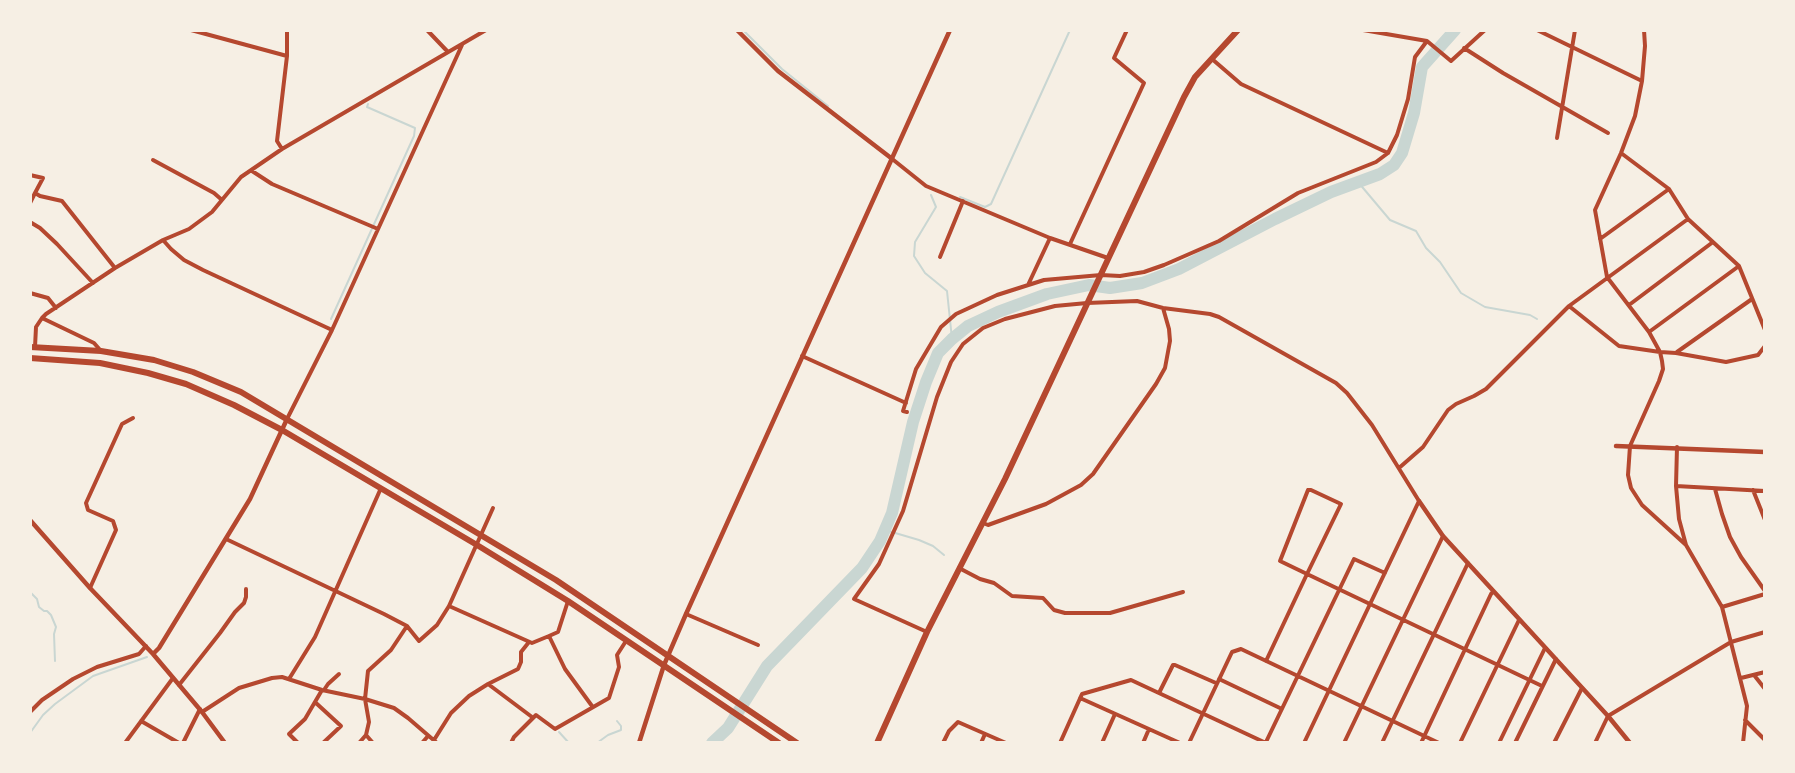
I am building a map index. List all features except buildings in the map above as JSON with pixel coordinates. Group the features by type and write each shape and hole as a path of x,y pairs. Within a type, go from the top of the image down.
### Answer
{"main road":[{"path":"877,743 927,632 983,523 1184,97 1195,76 1238,30"},
{"path":"33,347 101,351 154,360 193,372 241,392 556,580 797,743"},
{"path":"30,358 100,363 148,374 186,384 234,405 282,430 477,545 626,640 779,743"}],"street":[{"path":"191,30 287,56"},
{"path":"282,149 277,141 287,56 287,30"},
{"path":"427,30 448,52"},
{"path":"33,347 36,327 42,318 115,268 163,240 189,229 212,212 241,177 282,149 486,30"},
{"path":"737,30 778,71 926,186 1050,238 1108,258"},
{"path":"639,743 668,655 950,30"},
{"path":"1070,244 1144,83 1114,58 1126,30"},
{"path":"1363,30 1427,41 1451,61 1485,30"},
{"path":"1537,30 1642,81"},
{"path":"1557,138 1575,30"},
{"path":"1644,30 1642,81 1635,116 1595,210 1607,277 1648,332 1660,352 1663,369 1629,446 1628,475 1631,488 1642,505 1686,545"},
{"path":"907,412 903,411 916,369 941,327 970,306 997,295 1056,278 1120,276 1136,274 1164,265 1219,241 1298,193 1376,162 1388,153 1397,135 1415,57 1427,41"},
{"path":"153,654 159,648 250,499 332,330 462,44"},
{"path":"1464,48 1608,133"},
{"path":"1212,58 1242,84 1388,153"},
{"path":"1621,153 1669,189 1688,219 1739,266 1765,330"},
{"path":"153,160 222,200"},
{"path":"252,171 272,184 378,230"},
{"path":"30,175 43,178 30,203"},
{"path":"1600,239 1669,189"},
{"path":"35,193 62,201 115,268"},
{"path":"940,256 963,201"},
{"path":"1400,468 1423,447 1448,410 1486,389 1569,306 1688,219"},
{"path":"30,222 57,244 93,283"},
{"path":"1028,285 1050,238"},
{"path":"163,240 184,260 332,330"},
{"path":"1629,305 1713,242"},
{"path":"1648,332 1739,266"},
{"path":"30,293 48,298 56,308"},
{"path":"1676,353 1752,299"},
{"path":"927,632 854,599 879,564 903,511 937,397 951,362 969,338 995,322 1055,306 1088,301 1137,301 1163,308 1219,317 1336,383 1361,409 1443,536 1630,743"},
{"path":"1569,306 1619,346 1726,362 1758,355 1765,346"},
{"path":"983,523 988,525 1046,504 1081,485 1093,474 1164,369 1170,342 1163,308"},
{"path":"42,318 94,343 101,351"},
{"path":"802,356 906,403"},
{"path":"90,588 116,530 113,521 88,510 86,502 122,424 133,418"},
{"path":"1616,446 1765,452"},
{"path":"1677,447 1676,486 1679,519 1686,545 1722,607 1747,706 1743,743"},
{"path":"1676,486 1765,490"},
{"path":"290,679 315,637 381,488"},
{"path":"1715,489 1730,537 1765,593 1722,607"},
{"path":"1266,661 1307,574 1341,504 1311,490 1308,490 1280,561 1307,574 1339,590 1542,686"},
{"path":"1754,490 1765,520"},
{"path":"1304,743 1419,501"},
{"path":"226,538 407,626 419,641 437,625 449,606 493,508"},
{"path":"30,520 174,678 225,743"},
{"path":"1344,743 1443,536"},
{"path":"1060,743 1084,693 1131,680 1266,743 1354,559 1385,573"},
{"path":"1382,743 1468,563"},
{"path":"958,568 994,583 1012,596 1043,598 1054,610 1065,613 1110,613 1183,592"},
{"path":"179,685 244,603 246,589"},
{"path":"1421,743 1493,592"},
{"path":"449,606 532,643 558,632 568,602"},
{"path":"686,614 758,645"},
{"path":"1460,743 1519,620"},
{"path":"359,743 366,735 369,722 365,699 368,671 391,650 407,626"},
{"path":"1595,743 1608,716 1731,642 1765,632"},
{"path":"549,636 565,669 592,706"},
{"path":"511,743 536,715 555,729 609,698 619,667 617,655 626,640"},
{"path":"141,721 181,743 201,710 239,688 282,677 394,708 435,741 451,713 469,696 518,669 521,662 520,652 529,642"},
{"path":"30,712 42,700 73,680 97,667 138,654 146,646"},
{"path":"1499,743 1545,648"},
{"path":"1188,743 1232,652 1241,649 1439,743"},
{"path":"1515,743 1556,659"},
{"path":"1159,693 1175,664 1282,709"},
{"path":"1741,678 1765,672"},
{"path":"298,743 289,734 305,719 323,690 339,674"},
{"path":"1754,675 1765,688"},
{"path":"125,743 174,678"},
{"path":"488,684 532,717"},
{"path":"1554,743 1582,688"},
{"path":"1080,698 1180,743"},
{"path":"316,703 341,726 323,743"},
{"path":"1102,743 1115,714"},
{"path":"1745,720 1765,740"},
{"path":"943,743 949,731 958,722 1006,743"},
{"path":"1143,743 1149,729"},
{"path":"981,743 985,734"},
{"path":"366,735 373,743"},
{"path":"422,743 428,736"}],"waterway":[{"path":"743,30 782,69 828,106"},
{"path":"960,197 985,207 991,204 1070,30"},
{"path":"712,743 728,728 767,666 862,568 880,541 892,513 913,422 926,382 938,353 952,339 968,326 1047,294 1089,285 1110,288 1142,283 1179,269 1331,192 1380,174 1394,165 1402,153 1414,113 1422,67 1455,30"},
{"path":"331,319 414,136 415,128 367,107 368,104"},
{"path":"1358,182 1390,220 1416,231 1426,248 1440,262 1461,293 1485,307 1530,315 1537,319"},
{"path":"931,195 936,207 915,242 914,256 925,273 947,291 952,339"},
{"path":"885,530 919,540 933,546 944,555"},
{"path":"30,585 31,593 37,599 39,607 51,615 56,627 55,661"},
{"path":"30,733 43,715 55,704 93,676 147,657"},
{"path":"597,743 621,730 617,721"},
{"path":"559,732 569,743"}]}
